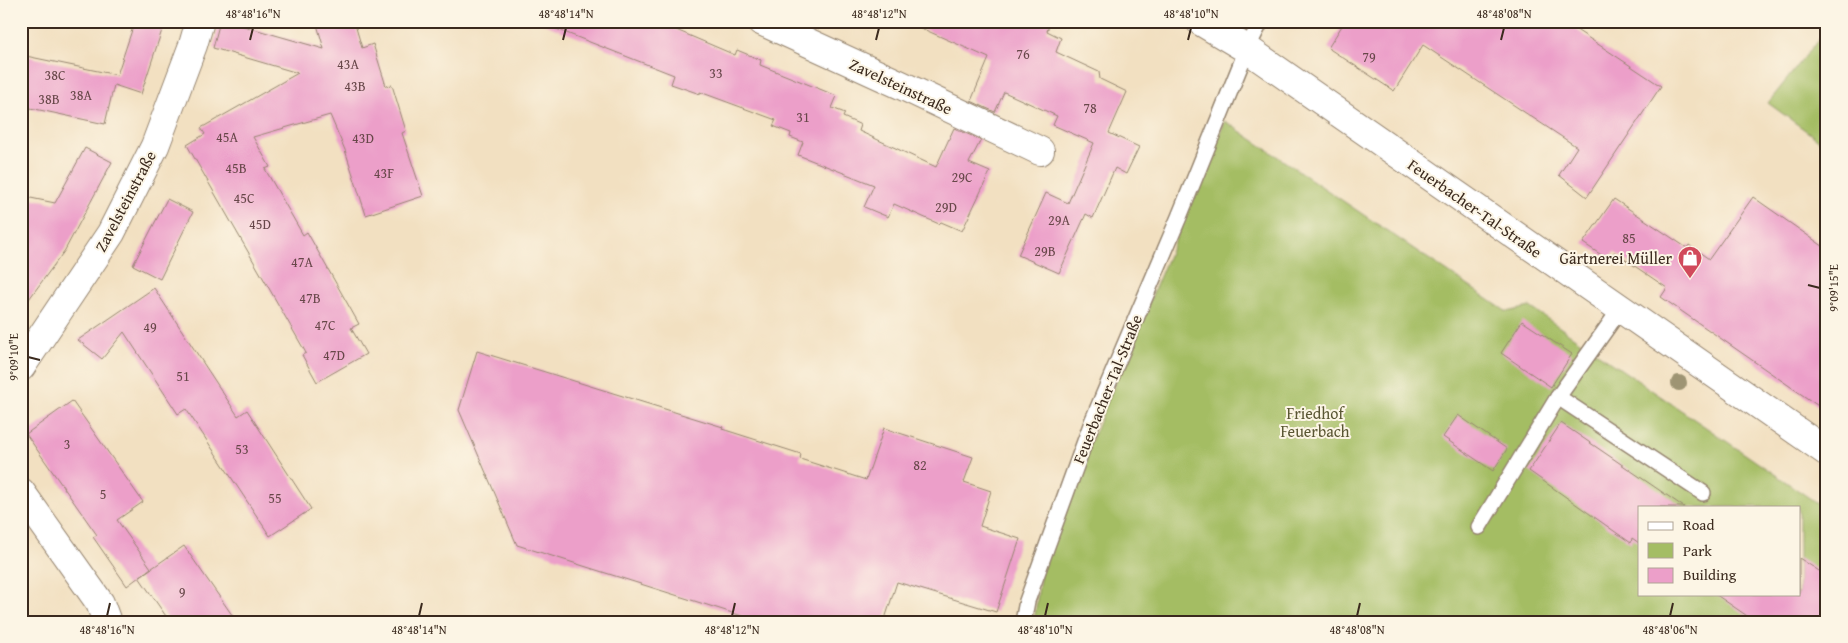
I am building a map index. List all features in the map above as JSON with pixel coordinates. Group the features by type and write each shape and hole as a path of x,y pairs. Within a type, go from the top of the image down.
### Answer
{"street":[{"name":"Zavelsteinstraße","path":"21,367 111,233 155,146 193,45 200,21"},
{"name":"Zavelsteinstraße","path":"761,21 1040,151"},
{"name":"Feuerbacher-Tal-Straße","path":"1200,21 1246,49 1827,452"},
{"path":"21,492 100,603 107,622"}],"lane":[{"path":"1246,49 1261,21"},
{"name":"Feuerbacher-Tal-Straße","path":"1023,622 1027,601 1092,422 1179,217 1246,49"},
{"path":"1479,527 1558,397 1621,308"},
{"path":"1558,397 1703,493"}],"green space":[{"path":"1827,29 1827,146 1768,103"},
{"name":"Friedhof Feuerbach","path":"1225,121 1507,312 1530,307 1827,510 1827,622 1034,622 1043,556"}],"building":[{"path":"135,21 165,21 141,94 114,85 105,124 21,106 21,55 117,75"},
{"path":"220,21 226,21 324,49 316,21 354,21 362,48 373,44 386,86 392,85 406,131 402,133 423,196 366,215 345,150 330,115 253,137 270,167 265,169 303,235 307,232 359,324 351,328 366,354 317,382 302,355 306,353 187,145 205,134 201,128 298,73 213,48"},
{"path":"542,21 677,21 674,29 735,55 737,50 761,60 760,65 837,96 832,108 845,113 843,117 861,125 859,131 936,167 954,128 981,140 969,163 990,172 962,231 941,222 939,224 894,204 888,217 864,207 874,185 798,155 803,142 790,137 791,133 773,126 776,120 700,92 700,94 671,84 674,75 541,23"},
{"path":"905,21 1051,21 1047,31 1061,38 1056,52 1099,72 1100,79 1127,92 1109,133 1139,147 1126,174 1115,168 1093,218 1086,214 1059,273 1018,255 1046,193 1068,203 1094,143 1053,125 1057,116 1004,92 995,112 971,101 989,58"},
{"path":"1345,21 1563,21 1661,86 1587,197 1559,175 1577,147 1423,45 1394,91 1328,48"},
{"path":"85,148 112,162 65,250 21,310 21,196 55,203"},
{"path":"1753,197 1827,249 1827,412 1661,297 1667,288 1614,252 1609,260 1583,243 1614,199 1687,248 1689,245 1709,259"},
{"path":"167,199 193,212 160,279 133,265"},
{"path":"154,288 238,416 247,410 311,509 270,536 186,409 178,414 124,332 102,359 78,340"},
{"path":"1522,321 1572,354 1551,387 1501,353"},
{"path":"477,351 723,427 722,429 801,454 800,459 866,480 884,428 973,457 964,482 991,491 980,526 1020,539 996,612 897,582 884,622 761,622 517,545 459,410"},
{"path":"72,401 143,502 117,520 151,568 127,586 93,537 97,535 26,434"},
{"path":"1458,415 1507,449 1493,471 1443,437"},
{"path":"1561,423 1683,506 1638,506 1638,542 1632,538 1631,543 1529,471"},
{"path":"184,546 237,622 170,622 139,577"},
{"path":"1800,559 1827,576 1827,622 1756,622 1718,596 1800,596"}],"place":[{"name":"Gärtnerei Müller","path":"1690,279"}]}
